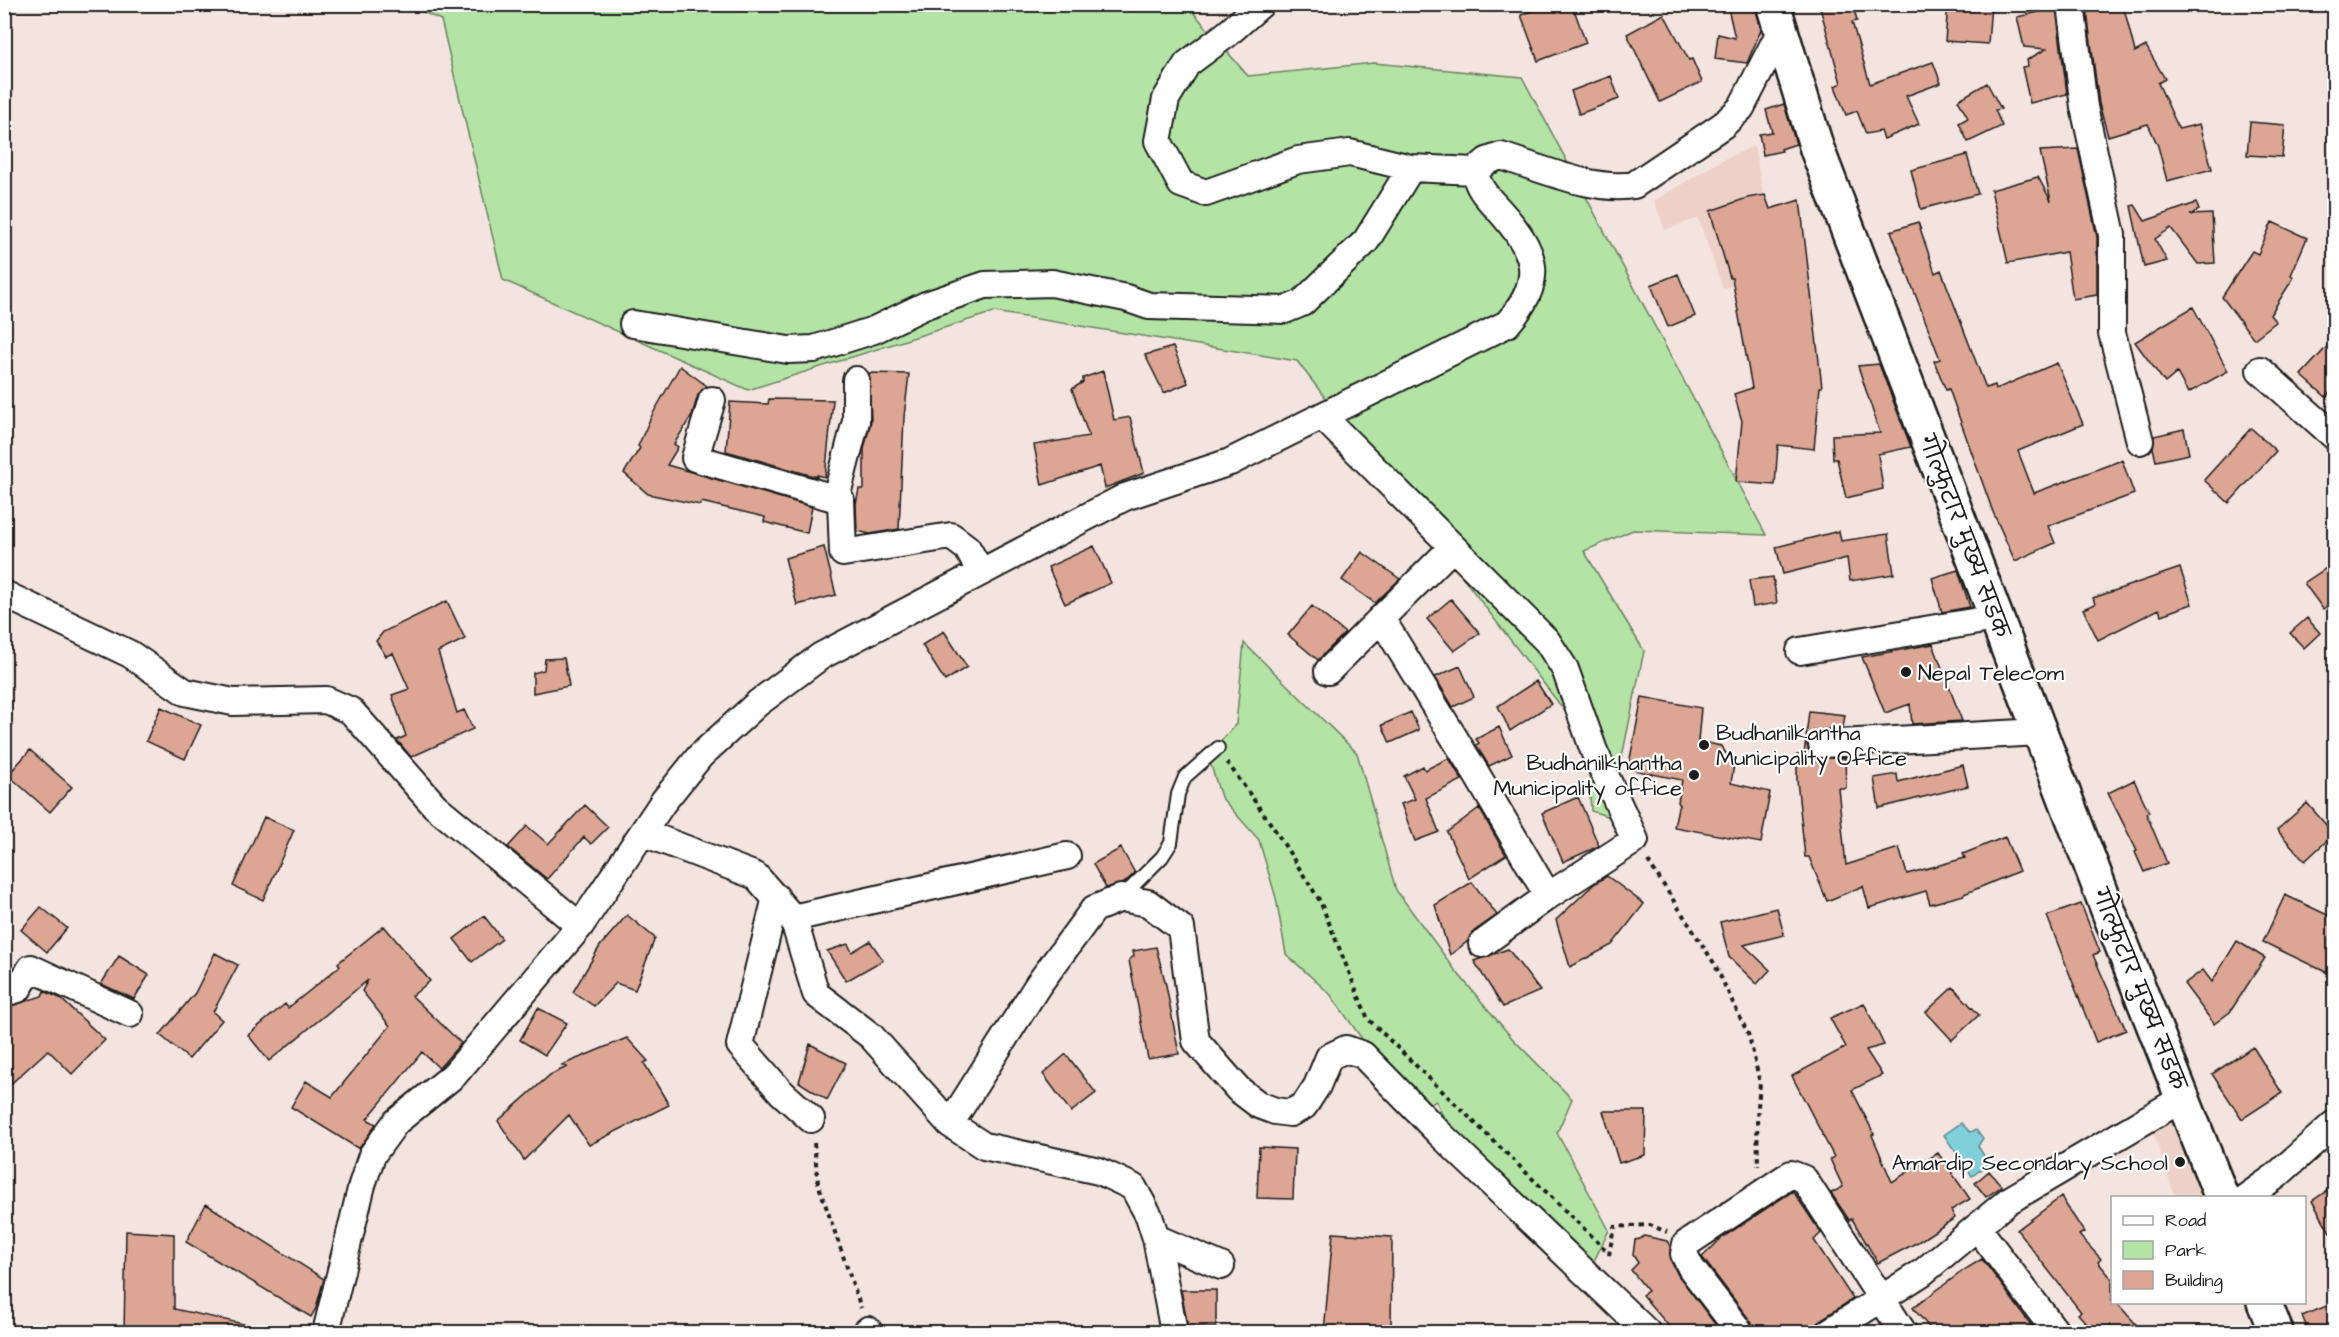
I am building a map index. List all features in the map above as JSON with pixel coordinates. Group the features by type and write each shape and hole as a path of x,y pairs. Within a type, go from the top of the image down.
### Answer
{"main road":[{"name":"गोल्फुटार मुख्य सडक","path":"1776,18 1817,149 2040,732 2222,1196"},
{"path":"2265,1304 2276,1332"}],"street":[{"path":"1261,4 1186,64 1166,99 1158,141 1181,184 1206,193 1298,160 1350,153 1411,168 1475,171 1487,160 1501,156 1600,186 1634,185 1723,125 1741,108 1776,18"},
{"path":"2070,4 2084,106 2112,235 2112,333 2140,441"},
{"path":"633,324 788,350 814,349 874,330 926,304 985,285 1052,283 1126,298 1149,306 1285,310 1302,303 1366,241 1411,168"},
{"path":"326,1332 359,1196 372,1155 396,1122 454,1075 580,926 663,802 700,756 758,703 821,656 1125,497 1230,462 1507,324 1519,310 1528,291 1533,272 1530,253 1518,231 1477,184 1475,171"},
{"path":"2260,370 2334,436"},
{"path":"836,498 856,422 856,380"},
{"path":"712,400 695,458 841,500 843,553 951,536 967,548 981,572"},
{"path":"1322,416 1547,641 1565,669 1594,751 1635,840 1548,896 1482,944"},
{"path":"1328,671 1453,547"},
{"path":"4,594 130,654 185,692 233,702 326,700 351,711 435,806 580,926"},
{"path":"1381,618 1548,896"},
{"path":"1800,651 1996,618"},
{"path":"1822,744 2040,732"},
{"path":"644,833 756,876 793,918 816,994 871,1036 950,1124 984,1146 1099,1171 1133,1187 1149,1216 1156,1238 1174,1332"},
{"path":"793,918 1067,856"},
{"path":"776,897 741,1045 781,1092 811,1119"},
{"path":"950,1124 1038,985 1094,909 1121,898 1148,903 1181,928 1196,1041 1238,1089 1259,1105 1275,1111 1290,1113 1304,1106 1317,1086 1329,1057 1346,1049 1363,1054 1439,1133 1647,1332"},
{"path":"4,993 18,989 31,968 130,1014"},
{"path":"1829,1332 1923,1272 2008,1201 2183,1098"},
{"path":"2247,1196 2276,1176 2334,1124"},
{"path":"1740,1332 1691,1268 1684,1254 1686,1244 1791,1174 1804,1179 1903,1332"},
{"path":"1977,1227 2056,1332"},
{"path":"1156,1238 1221,1266"}],"lane":[{"path":"1121,898 1162,857 1171,843 1178,794 1185,777 1218,748"}],"path":[{"path":"1218,748 1273,827 1320,902 1368,1019 1610,1254"},
{"path":"1635,840 1713,963 1749,1036 1760,1083 1757,1118 1758,1176"},
{"path":"811,1119 818,1183 867,1331"},
{"path":"1589,1277 1610,1254 1614,1227 1650,1225 1677,1236"}],"shaded area":[{"path":"1754,146 1779,272 1723,289 1698,218 1665,230 1654,201 1722,160"},
{"name":"Amardip Secondary School","path":"2183,1118 2207,1196 2175,1196 2151,1126"}],"green space":[{"path":"407,5 1187,5 1248,76 1374,63 1522,77 1766,535 1633,530 1584,551 1644,651 1618,776 1616,819 1591,811 1587,740 1297,361 994,312 748,390 503,280 441,20"},
{"path":"1244,643 1357,753 1396,890 1455,970 1512,1038 1572,1099 1557,1133 1609,1230 1593,1263 1454,1140 1436,1101 1424,1108 1370,1050 1330,994 1286,954 1276,898 1259,840 1221,797 1208,756 1236,724"}],"water":[{"path":"1961,1123 1970,1132 1976,1130 1983,1138 1978,1146 1989,1164 1972,1176 1944,1135"}],"building":[{"path":"1549,4 1572,4 1586,43 1538,61 1521,15"},
{"path":"1727,4 1755,4 1761,30 1747,63 1715,59 1718,34 1735,38"},
{"path":"1819,4 1853,4 1857,21 1852,22 1870,84 1933,62 1941,83 1906,96 1919,124 1884,139 1881,131 1866,134 1857,111 1846,115 1835,86 1841,83"},
{"path":"1948,4 1991,4 1988,44 1945,41"},
{"path":"2123,4 2135,52 2146,46 2165,79 2158,83 2179,129 2200,124 2212,169 2167,181 2158,146 2148,124 2108,136 2099,104 2087,12"},
{"path":"2056,8 2067,94 2030,103 2022,67 2028,66 2027,60 2046,49 2024,47 2017,17"},
{"path":"1664,14 1689,60 1692,59 1702,82 1660,102 1627,34"},
{"path":"1611,76 1619,99 1579,114 1571,91"},
{"path":"1987,83 2001,109 1995,110 2002,126 1968,142 1959,123 1968,118 1958,100"},
{"path":"1784,104 1796,144 1781,149 1782,151 1763,155 1759,134 1772,132 1766,110"},
{"path":"2250,122 2285,125 2282,157 2247,155"},
{"path":"2078,149 2097,237 2097,295 2073,299 2066,252 2008,263 1991,190 2038,177 2051,201 2040,151"},
{"path":"1967,155 1978,194 1921,209 1911,170"},
{"path":"1765,195 1770,209 1800,200 1822,387 1820,387 1814,449 1778,445 1775,485 1736,482 1742,421 1734,394 1752,388 1732,278 1730,278 1710,211 1747,198"},
{"path":"2196,203 2199,210 2190,215 2212,214 2215,263 2198,264 2171,228 2155,239 2167,261 2144,267 2131,206 2135,205 2145,221"},
{"path":"1918,222 1935,273 1941,270 1986,388 1995,385 1996,389 2057,363 2083,424 2018,451 2034,493 2122,460 2134,494 2048,526 2055,543 2015,561 1993,512 1949,389 1946,390 1934,361 1940,359 1891,231"},
{"path":"2272,222 2307,238 2291,275 2294,277 2270,315 2276,322 2254,339 2222,297 2252,251 2258,254"},
{"path":"1678,274 1695,316 1668,327 1651,285"},
{"path":"2193,307 2228,371 2188,393 2177,373 2165,383 2135,342"},
{"path":"2334,339 2334,388 2326,397 2301,375"},
{"path":"1173,347 1188,383 1164,393 1145,355"},
{"path":"1879,364 1911,447 1878,454 1883,489 1846,498 1837,459 1833,459 1832,435 1880,433 1858,366"},
{"path":"680,366 707,386 698,395 692,415 674,444 678,447 667,465 812,507 807,533 764,522 765,517 701,502 700,505 648,494 624,473 640,448 638,446 651,417"},
{"path":"1103,371 1114,420 1130,417 1144,473 1105,488 1100,466 1042,485 1034,445 1089,436 1072,389 1083,382 1083,378"},
{"path":"869,373 909,374 904,417 899,529 870,534 857,531 856,504 859,489 864,489 864,449 871,421"},
{"path":"769,399 833,400 825,477 817,475 817,477 726,451 730,402 768,404"},
{"path":"2251,428 2276,451 2229,503 2204,480"},
{"path":"2184,429 2189,454 2156,461 2153,448 2154,436"},
{"path":"1839,531 1841,541 1888,534 1894,574 1850,581 1847,558 1783,574 1776,547"},
{"path":"1094,546 1111,583 1065,604 1048,567"},
{"path":"824,547 836,595 797,605 785,558"},
{"path":"1362,552 1400,579 1375,603 1342,580"},
{"path":"2334,563 2334,600 2323,609 2304,583"},
{"path":"2180,568 2192,604 2161,615 2159,609 2098,640 2083,609 2095,604 2093,598"},
{"path":"1958,570 1970,607 1942,612 1932,578"},
{"path":"1773,577 1777,603 1753,607 1749,580"},
{"path":"1451,599 1480,633 1454,651 1427,619"},
{"path":"447,601 465,639 438,652 457,713 464,710 473,729 411,757 397,740 406,736 392,695 409,689 393,653 386,656 376,641 383,632"},
{"path":"1312,606 1345,633 1318,660 1288,635"},
{"path":"2307,618 2320,633 2304,648 2290,633"},
{"path":"944,631 967,667 945,681 922,645"},
{"name":"Nepal Telecom","path":"1933,644 1962,721 1912,724 1910,704 1885,713 1862,657"},
{"path":"564,658 569,686 533,693 533,673 544,670 545,659"},
{"path":"1460,666 1474,697 1453,707 1435,677"},
{"path":"1536,681 1551,704 1510,731 1498,706"},
{"name":"Budhanilkhantha Municipality office","path":"1642,697 1701,708 1698,741 1721,746 1734,765 1731,783 1770,792 1761,843 1674,827 1680,805 1678,802 1682,780 1628,769"},
{"path":"161,707 201,725 185,759 146,741"},
{"path":"1809,711 1845,715 1843,728 1814,731 1807,744 1809,752 1816,758 1845,758 1846,788 1838,788 1846,865 1899,848 1907,874 1965,858 1963,854 2005,837 2019,871 1964,895 1930,904 1926,891 1869,908 1863,886 1827,901 1809,857 1805,857 1797,780 1797,755 1804,755"},
{"path":"1411,712 1419,730 1390,743 1382,725"},
{"path":"1499,727 1512,755 1489,766 1476,745 1479,743 1476,739"},
{"path":"30,750 72,787 50,812 8,775"},
{"path":"1449,758 1462,780 1426,798 1439,832 1415,841 1401,804 1415,799 1404,776 1423,766 1425,770"},
{"path":"1963,765 1968,786 1879,808 1874,778 1897,774 1898,782"},
{"path":"2134,780 2149,812 2146,813 2167,863 2144,872 2135,852 2137,851 2108,793"},
{"path":"1578,797 1599,846 1563,862 1542,813"},
{"path":"2307,803 2334,834 2305,861 2277,830"},
{"path":"585,805 608,827 591,844 584,837 547,879 508,847 527,826 548,844"},
{"path":"1479,808 1506,855 1469,879 1447,832"},
{"path":"264,817 294,830 263,900 233,886"},
{"path":"1121,848 1135,873 1124,883 1106,888 1093,864"},
{"path":"1607,876 1644,904 1612,945 1570,967 1556,920 1594,884"},
{"path":"1472,882 1497,915 1473,932 1468,941 1450,955 1435,905"},
{"path":"2285,895 2334,918 2334,976 2263,942"},
{"path":"2081,904 2100,952 2093,955 2126,1030 2096,1042 2047,916"},
{"path":"41,907 67,928 47,952 21,930"},
{"path":"1777,908 1784,935 1744,945 1770,970 1757,984 1729,957 1720,922"},
{"path":"627,915 655,938 635,990 616,983 594,1006 573,992 600,946"},
{"path":"484,916 502,939 472,962 454,939"},
{"path":"384,926 430,981 412,996 461,1043 439,1068 422,1052 367,1119 376,1124 359,1149 291,1107 306,1081 332,1097 390,1026 362,991 368,980 269,1061 248,1035 285,1004 288,1008 340,966 338,963"},
{"path":"870,941 883,960 846,981 827,951 848,944 852,952"},
{"path":"2237,941 2265,958 2230,1012 2214,1024 2184,984 2203,970 2212,982"},
{"path":"1156,947 1179,1054 1148,1059 1129,960 1134,956 1133,951"},
{"path":"1508,949 1540,991 1503,1007 1474,961"},
{"path":"215,953 238,965 213,1012 222,1020 189,1059 160,1035 195,993"},
{"path":"119,956 149,975 134,999 101,984"},
{"path":"1953,987 1979,1015 1952,1040 1926,1012"},
{"path":"44,991 60,998 105,1040 72,1074 48,1050 4,1090 4,1008 42,996"},
{"path":"1864,1003 1884,1045 1866,1050 1882,1075 1852,1090 1874,1134 1872,1135 1892,1182 1938,1153 1970,1199 1951,1210 1955,1218 1918,1242 1878,1263 1852,1219 1849,1220 1831,1193 1843,1187 1830,1159 1834,1157 1792,1076 1846,1047 1830,1018"},
{"path":"538,1008 567,1023 545,1055 520,1040"},
{"path":"627,1038 648,1061 644,1063 669,1105 589,1145 569,1115 524,1160 498,1121 550,1075 567,1067 562,1065"},
{"path":"810,1044 846,1063 827,1100 799,1082"},
{"path":"2253,1047 2282,1093 2242,1119 2212,1074"},
{"path":"1066,1054 1096,1093 1071,1112 1043,1074"},
{"path":"1603,1111 1646,1111 1645,1155 1619,1163"},
{"path":"1259,1147 1295,1149 1293,1199 1257,1198"},
{"path":"1989,1171 2002,1186 1986,1197 1975,1183"},
{"path":"2334,1186 2334,1239 2312,1201"},
{"path":"1793,1191 1821,1233 1814,1240 1853,1299 1820,1320 1814,1332 1755,1332 1752,1323 1702,1257 1723,1237"},
{"path":"2061,1197 2084,1232 2079,1235 2101,1259 2098,1262 2111,1278 2111,1304 2118,1304 2143,1332 2094,1332 2078,1314 2081,1312 2017,1230"},
{"path":"206,1204 324,1279 316,1308 311,1317 186,1242"},
{"path":"126,1231 174,1234 174,1309 244,1324 243,1332 124,1332"},
{"path":"1333,1233 1392,1237 1391,1332 1324,1332"},
{"path":"1644,1236 1667,1241 1670,1246 1671,1261 1678,1275 1721,1332 1674,1332 1642,1295 1648,1291 1631,1270 1638,1263 1633,1255 1635,1240"},
{"path":"1982,1259 2036,1332 1933,1332 1913,1308"},
{"path":"1181,1290 1216,1290 1216,1327 1188,1327"},
{"path":"2334,1303 2334,1332 2309,1332 2302,1316"}],"place":[{"name":"Nepal Telecom","path":"1906,672"},
{"name":"Budhanilkantha Municipality Office","path":"1704,745"},
{"name":"Budhanilkhantha Municipality office","path":"1694,775"},
{"name":"Amardip Secondary School","path":"2180,1162"}]}
